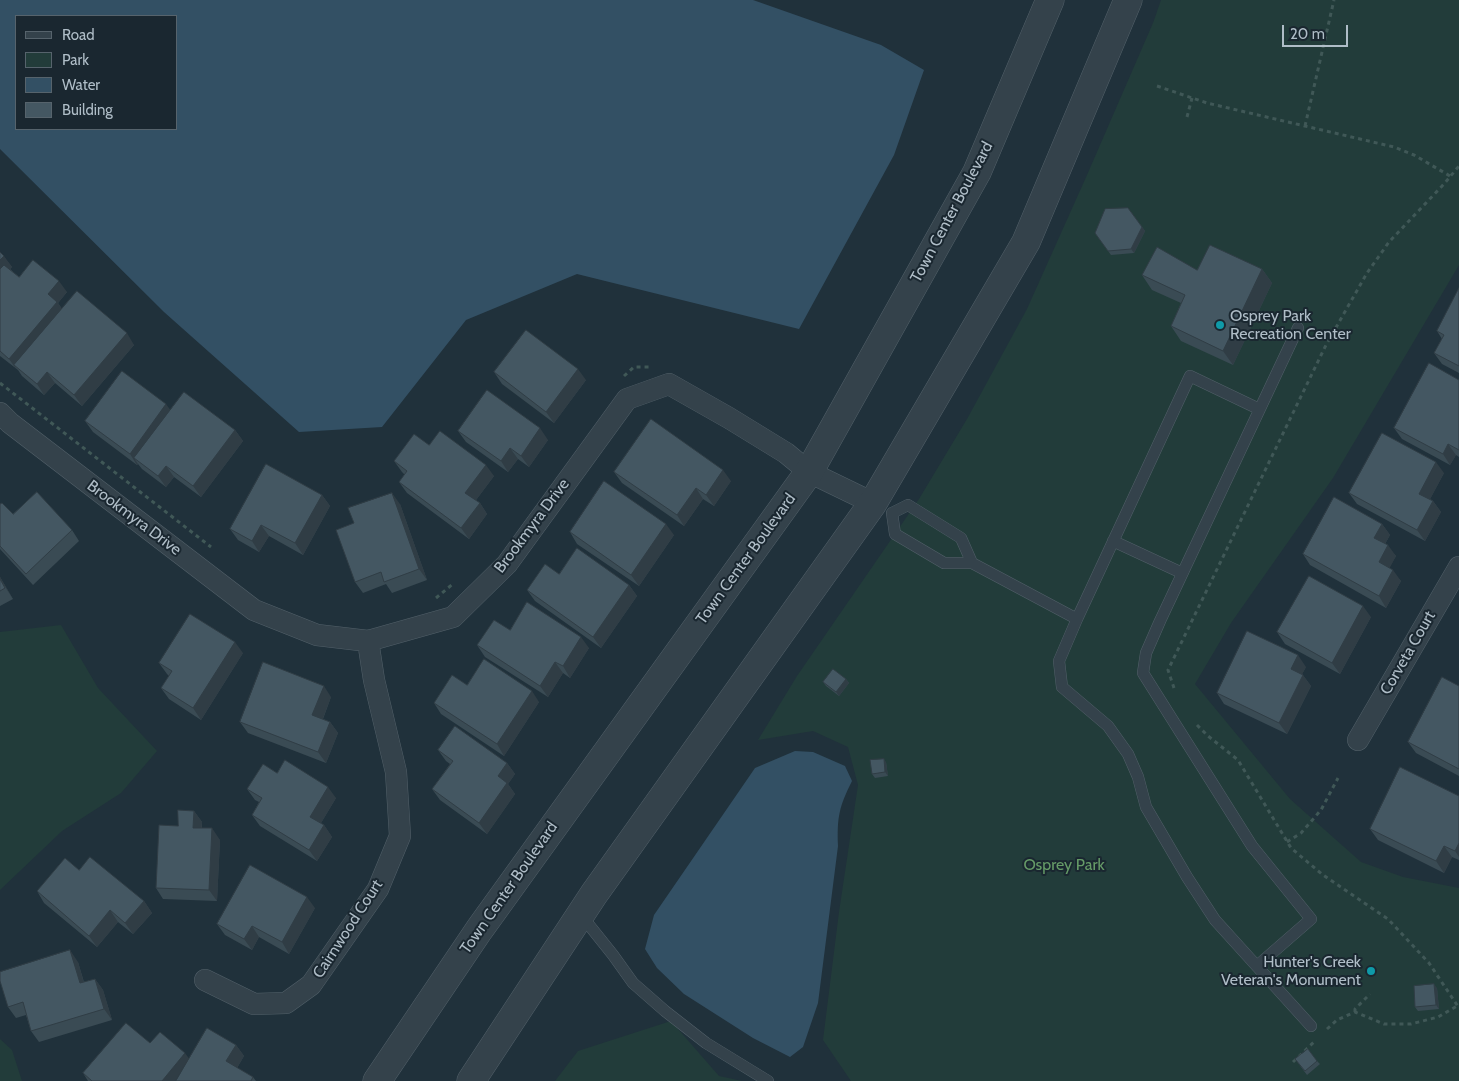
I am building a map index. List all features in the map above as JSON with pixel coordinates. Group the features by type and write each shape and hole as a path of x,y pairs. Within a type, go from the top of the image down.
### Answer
{"street":[{"name":"Town Center Boulevard","path":"377,1081 484,922 809,472 977,172 1050,0"},
{"path":"471,1081 600,886 883,508 1026,242 1128,0"},
{"name":"Brookmyra Drive","path":"3,423 254,610 317,635 368,641 453,617 507,564 627,399 668,384 786,453 809,472 883,508"},
{"name":"Corveta Court","path":"1358,740 1459,567"},
{"name":"Cairnwood Court","path":"205,980 254,1004 286,1003 311,985 378,888 400,836 396,772 374,680 368,641"}],"lane":[{"path":"1257,966 1311,918 1252,846 1143,673 1146,653 1298,328"},
{"path":"1259,410 1190,376 1059,661 1062,687 1108,726 1128,754 1146,808 1215,920 1311,1026"},
{"path":"972,563 961,538 908,505 883,508 894,534 944,563 972,563 1077,619"},
{"path":"1113,541 1182,574"},
{"path":"581,915 633,983 706,1043 768,1081"}],"path":[{"path":"1305,126 1334,0"},
{"path":"1157,86 1207,103 1394,147 1414,155 1450,176"},
{"path":"1187,117 1192,98"},
{"path":"1175,690 1168,670 1326,345 1367,273 1389,242 1459,166"},
{"path":"620,379 634,367 651,367"},
{"path":"0,383 218,552"},
{"path":"433,601 455,582"},
{"path":"1196,724 1238,760 1291,848 1323,875 1388,919 1429,963 1458,1007 1438,1018 1411,1024 1384,1024 1356,1012 1337,1020 1324,1032"},
{"path":"1287,842 1301,833 1321,810 1338,778"},
{"path":"1356,1012 1355,1009 1370,994"},
{"path":"1293,1062 1318,1038"}],"green space":[{"name":"Osprey Park","path":"1161,0 1459,0 1459,265 1333,478 1231,623 1195,684 1290,799 1361,862 1403,877 1459,888 1459,1081 851,1081 823,1040 839,912 858,785 848,747 813,731 758,740 797,676 919,499 967,419 1027,309 1153,23"},
{"path":"61,625 98,688 157,751 121,793 62,831 0,890 0,632"},
{"path":"671,1021 719,1076 742,1081 555,1081 578,1051"},
{"path":"0,1039 12,1050 22,1081 0,1081"}],"water":[{"path":"0,0 753,0 881,45 924,70 894,155 799,329 577,274 466,320 382,427 299,432 164,312 0,149"},
{"path":"795,751 813,752 845,766 852,781 844,798 839,820 838,846 818,1003 803,1047 790,1057 753,1038 684,994 657,968 645,949 654,915 755,768"}],"building":[{"path":"1128,208 1142,227 1131,249 1108,251 1095,233 1105,209"},
{"name":"Osprey Park Recreation Center","path":"1210,245 1262,269 1223,351 1171,326 1185,295 1142,275 1157,247 1197,270"},
{"path":"0,252 4,256 0,260"},
{"path":"33,260 59,281 48,294 57,302 9,359 0,351 0,269 4,265 19,277"},
{"path":"1459,288 1459,366 1434,353 1444,335 1437,331"},
{"path":"77,291 127,333 74,395 47,372 37,384 14,365"},
{"path":"526,330 578,369 546,412 494,372"},
{"path":"1429,363 1459,380 1459,450 1448,444 1443,454 1394,428"},
{"path":"122,371 166,404 130,454 85,421"},
{"path":"487,390 540,428 521,456 510,448 501,461 458,431"},
{"path":"184,392 235,430 193,486 166,466 158,476 134,458"},
{"path":"651,419 723,470 706,495 696,488 677,515 614,472"},
{"path":"440,431 486,465 465,493 480,503 461,528 399,482 407,471 394,461 414,434 429,445"},
{"path":"1382,433 1436,462 1419,494 1433,501 1417,530 1349,493"},
{"path":"266,464 322,495 295,543 261,525 252,541 230,529"},
{"path":"604,481 666,524 631,575 570,532"},
{"path":"37,492 72,530 26,574 0,546 0,504 2,503 13,514"},
{"path":"392,493 419,569 384,582 381,572 355,582 336,530 354,523 348,508"},
{"path":"1334,497 1382,524 1374,538 1388,545 1379,562 1393,570 1379,596 1303,554"},
{"path":"577,548 629,585 593,637 527,590 545,564 559,574"},
{"path":"1309,576 1363,606 1332,663 1277,632"},
{"path":"0,579 5,588 0,591"},
{"path":"527,602 581,637 563,666 555,662 540,686 477,645 494,620 510,630"},
{"path":"190,614 235,642 193,708 161,688 172,671 159,663"},
{"path":"1247,631 1298,655 1291,669 1303,675 1279,723 1217,693"},
{"path":"484,659 532,691 497,744 434,703 452,675 467,685"},
{"path":"263,662 324,686 312,715 330,722 318,752 240,722"},
{"path":"833,669 846,679 836,692 823,682"},
{"path":"1442,677 1459,686 1459,769 1408,742"},
{"path":"455,726 507,763 498,776 507,783 479,823 432,789 453,761 438,750"},
{"path":"884,759 885,772 872,774 870,760"},
{"path":"285,760 328,787 310,817 324,825 309,850 252,815 262,798 247,789 263,764 277,773"},
{"path":"1400,767 1459,796 1459,843 1455,851 1444,846 1436,861 1370,829"},
{"path":"178,810 194,811 193,828 212,828 209,890 156,888 159,825 178,826"},
{"path":"90,857 144,901 125,923 110,910 89,936 37,891 65,858 79,870"},
{"path":"250,865 307,897 282,942 252,926 244,939 217,924"},
{"path":"70,950 80,983 95,979 104,1009 31,1031 23,1002 8,1007 0,981 0,972"},
{"path":"1434,984 1436,1005 1415,1007 1414,986"},
{"path":"126,1023 150,1043 160,1032 185,1053 162,1081 92,1081 83,1073"},
{"path":"207,1028 236,1045 226,1061 253,1077 251,1081 176,1081"},
{"path":"1308,1049 1317,1061 1305,1071 1295,1059"}],"place":[{"name":"Osprey Park Recreation Center","path":"1220,325"},
{"name":"Hunter's Creek Veteran's Monument","path":"1371,971"}]}
